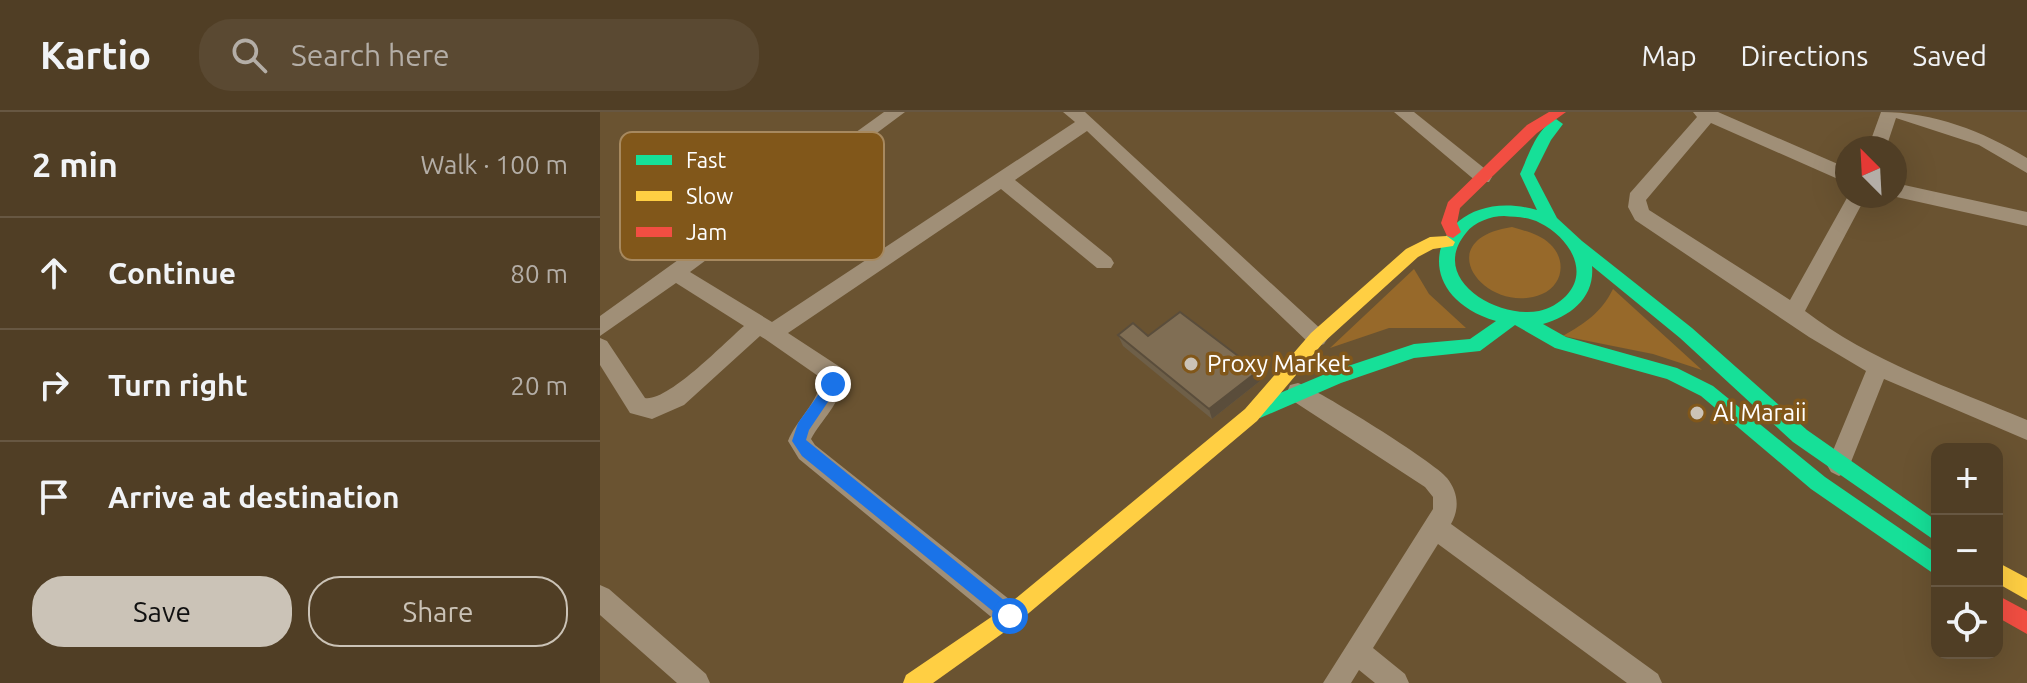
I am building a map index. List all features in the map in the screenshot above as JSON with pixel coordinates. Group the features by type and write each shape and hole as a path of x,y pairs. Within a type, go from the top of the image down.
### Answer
{"street":[{"path":"869,132 896,112"},
{"path":"1403,112 1483,177"},
{"path":"1559,112 1532,129 1453,206 1445,269 1461,296 1484,311 1516,320 1558,345 1647,364 1692,382 1723,403 1822,485 1931,562"},
{"path":"1550,220 1527,174 1545,138 1566,112"},
{"path":"1881,136 1890,112"},
{"path":"1896,112 1985,141 2027,166"},
{"path":"1835,171 1705,113 1637,198 1637,207 1642,215 1816,331 1878,367 2027,430"},
{"path":"884,254 1001,179 1080,117 1317,338"},
{"path":"1001,179 1104,263"},
{"path":"1907,193 2027,219"},
{"path":"1793,313 1850,208"},
{"path":"914,683 1010,616 1251,415 1317,338 1412,253 1450,237 1480,214 1498,210 1533,213 1550,220 1686,333 1800,436 1931,529"},
{"path":"1251,415 1298,392 1414,351 1474,346 1516,320 1544,318 1564,310 1579,297 1587,281 1587,263 1579,246"},
{"path":"600,327 694,260"},
{"path":"600,347 638,406 652,409 676,398 766,329 874,260"},
{"path":"676,273 832,374 833,384 825,400 803,428 799,441 807,452 1010,616"},
{"path":"1839,465 1878,367"},
{"path":"1298,392 1421,471 1442,488 1446,499 1445,512 1336,683"},
{"path":"1435,527 1649,683"},
{"path":"2003,576 2027,590"},
{"path":"600,598 697,683"},
{"path":"2003,609 2027,623"},
{"path":"1356,651 1396,683"}],"shaded area":[{"path":"1512,227 1542,238 1559,257 1558,278 1542,294 1521,298 1502,295 1474,274 1469,260 1473,246 1486,235"},
{"path":"1414,269 1429,294 1466,328 1389,328 1330,348"},
{"path":"1613,289 1702,370 1653,354 1563,336 1592,317"}],"building":[{"name":"Proxy Market","path":"1180,312 1258,371 1209,409 1118,335 1133,323 1148,336"}],"traffic: fast":[{"path":"1550,220 1527,174 1545,138 1556,124"},
{"path":"1498,210 1522,212 1546,219 1569,235 1577,246 1585,270 1583,283 1578,295 1567,306 1544,317 1519,319 1493,313 1471,301 1454,284 1445,264 1448,244 1464,224 1498,210"},
{"path":"1579,246 1686,333 1800,436 1931,529"},
{"path":"1260,410 1336,377 1414,351 1474,346 1511,319"},
{"path":"1521,320 1561,343 1671,373 1707,391 1818,483 1931,562"}],"traffic: slow":[{"path":"914,683 1010,616 1251,415 1317,338 1412,253 1430,243 1447,242"},
{"path":"2003,576 2027,590"}],"traffic: jam":[{"path":"1453,232 1449,223 1453,206 1532,129 1559,112"},
{"path":"2003,609 2027,623"}],"place":[{"name":"Proxy Market","path":"1191,364"},
{"name":"Al Maraii","path":"1697,413"}],"route":[{"path":"833,384 825,400 803,428 799,441 807,452 1010,616"}]}
